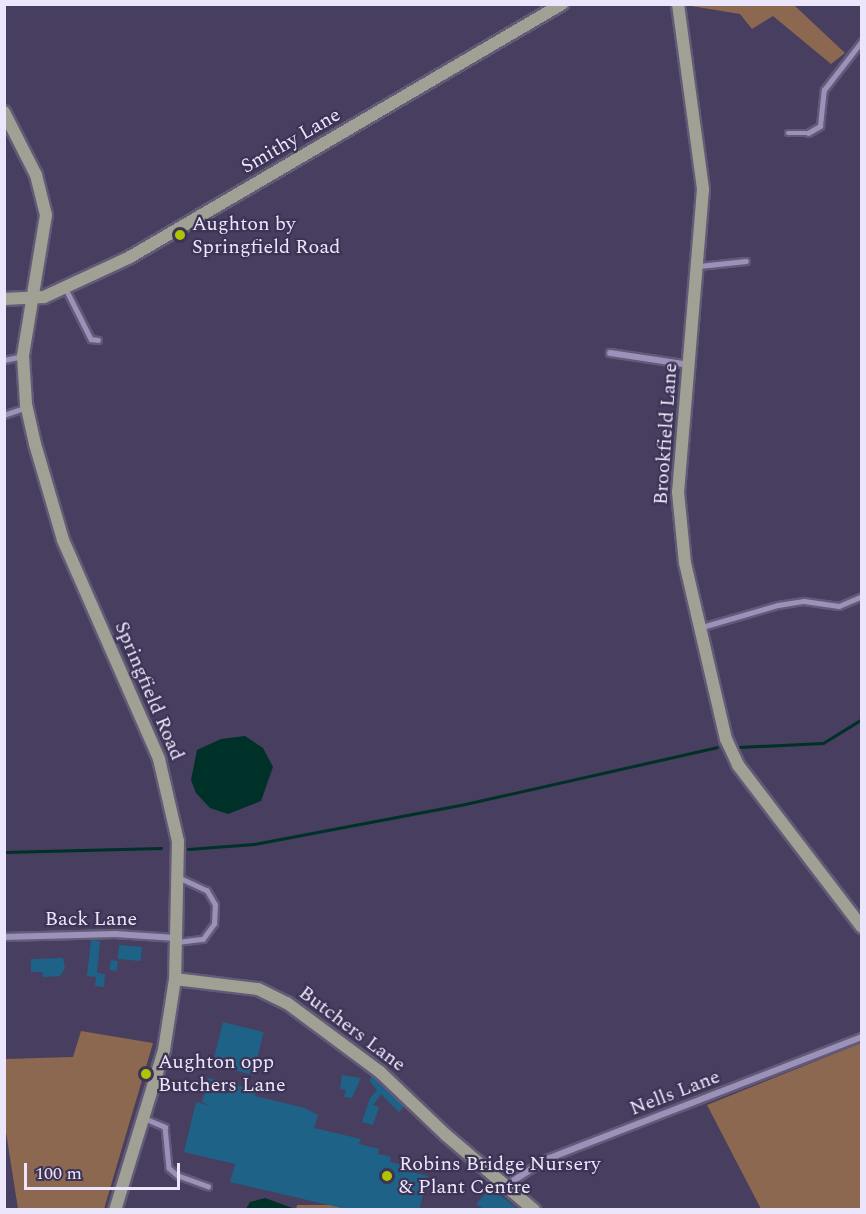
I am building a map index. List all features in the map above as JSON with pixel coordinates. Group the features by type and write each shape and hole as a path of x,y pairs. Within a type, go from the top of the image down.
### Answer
{"street":[{"name":"Smithy Lane","path":"4,299 32,300 66,289 130,257 562,4"},
{"name":"Brookfield Lane","path":"678,4 703,189 699,266 678,492 685,563 726,739 738,765 861,927"},
{"name":"Springfield Road","path":"4,112 36,175 46,215 23,356 27,408 63,540 159,759 174,813 179,878 175,979 164,1050 115,1209"},
{"path":"610,353 690,365"},
{"name":"Back Lane","path":"4,937 115,934 177,940"},
{"name":"Butchers Lane","path":"175,979 258,989 287,1003 380,1072 505,1187 534,1209"},
{"name":"Nells Lane","path":"505,1187 547,1159 861,1037"}],"lane":[{"path":"789,133 808,133 820,126 824,90 861,41"},
{"path":"699,266 746,261"},
{"path":"66,289 91,339 98,340"},
{"path":"4,360 23,356"},
{"path":"4,415 27,408"},
{"path":"699,627 778,605 804,601 839,606 861,596"},
{"path":"177,940 203,939 214,924 215,905 207,891 179,878"},
{"path":"144,1118 165,1127 169,1168 177,1175 208,1186"}],"shaded area":[{"path":"685,5 794,5 845,53 831,64 773,16 752,29 740,14"},
{"path":"245,736 263,748 273,767 261,801 228,814 210,808 196,793 191,780 197,750 221,739"},
{"path":"81,1031 153,1043 104,1209 18,1209 5,1126 5,1059 73,1057"},
{"path":"861,1043 861,1209 761,1209 707,1105"},
{"path":"265,1198 295,1209 246,1209 250,1202"},
{"path":"297,1205 331,1205 350,1210 296,1210"}],"building":[{"path":"91,940 100,941 97,973 105,974 104,987 95,986 96,977 87,976"},
{"path":"119,945 142,947 141,961 118,959"},
{"path":"63,958 65,968 60,976 43,977 42,972 31,972 31,959"},
{"path":"111,960 118,961 117,971 110,970"},
{"path":"223,1022 264,1032 253,1075 212,1065"},
{"path":"375,1073 406,1105 399,1112 381,1094 373,1105 379,1107 373,1125 362,1122 370,1098 377,1090 369,1080"},
{"path":"342,1075 361,1078 352,1098 344,1097 346,1090 340,1089"},
{"path":"208,1078 256,1090 255,1096 305,1108 318,1115 314,1128 361,1139 359,1144 379,1149 378,1154 391,1157 390,1162 408,1166 407,1171 428,1176 419,1210 350,1210 230,1182 235,1164 184,1152 196,1102 211,1106 202,1102"},
{"path":"490,1188 520,1210 484,1209 476,1204"}],"waterway":[{"path":"739,747 823,743 862,719"},
{"path":"188,849 254,844 465,804 717,747"},
{"path":"4,852 161,848"}],"place":[{"name":"Aughton by Springfield Road","path":"180,235"},
{"name":"Aughton opp Butchers Lane","path":"146,1074"},
{"name":"Robins Bridge Nursery & Plant Centre","path":"387,1176"}]}
